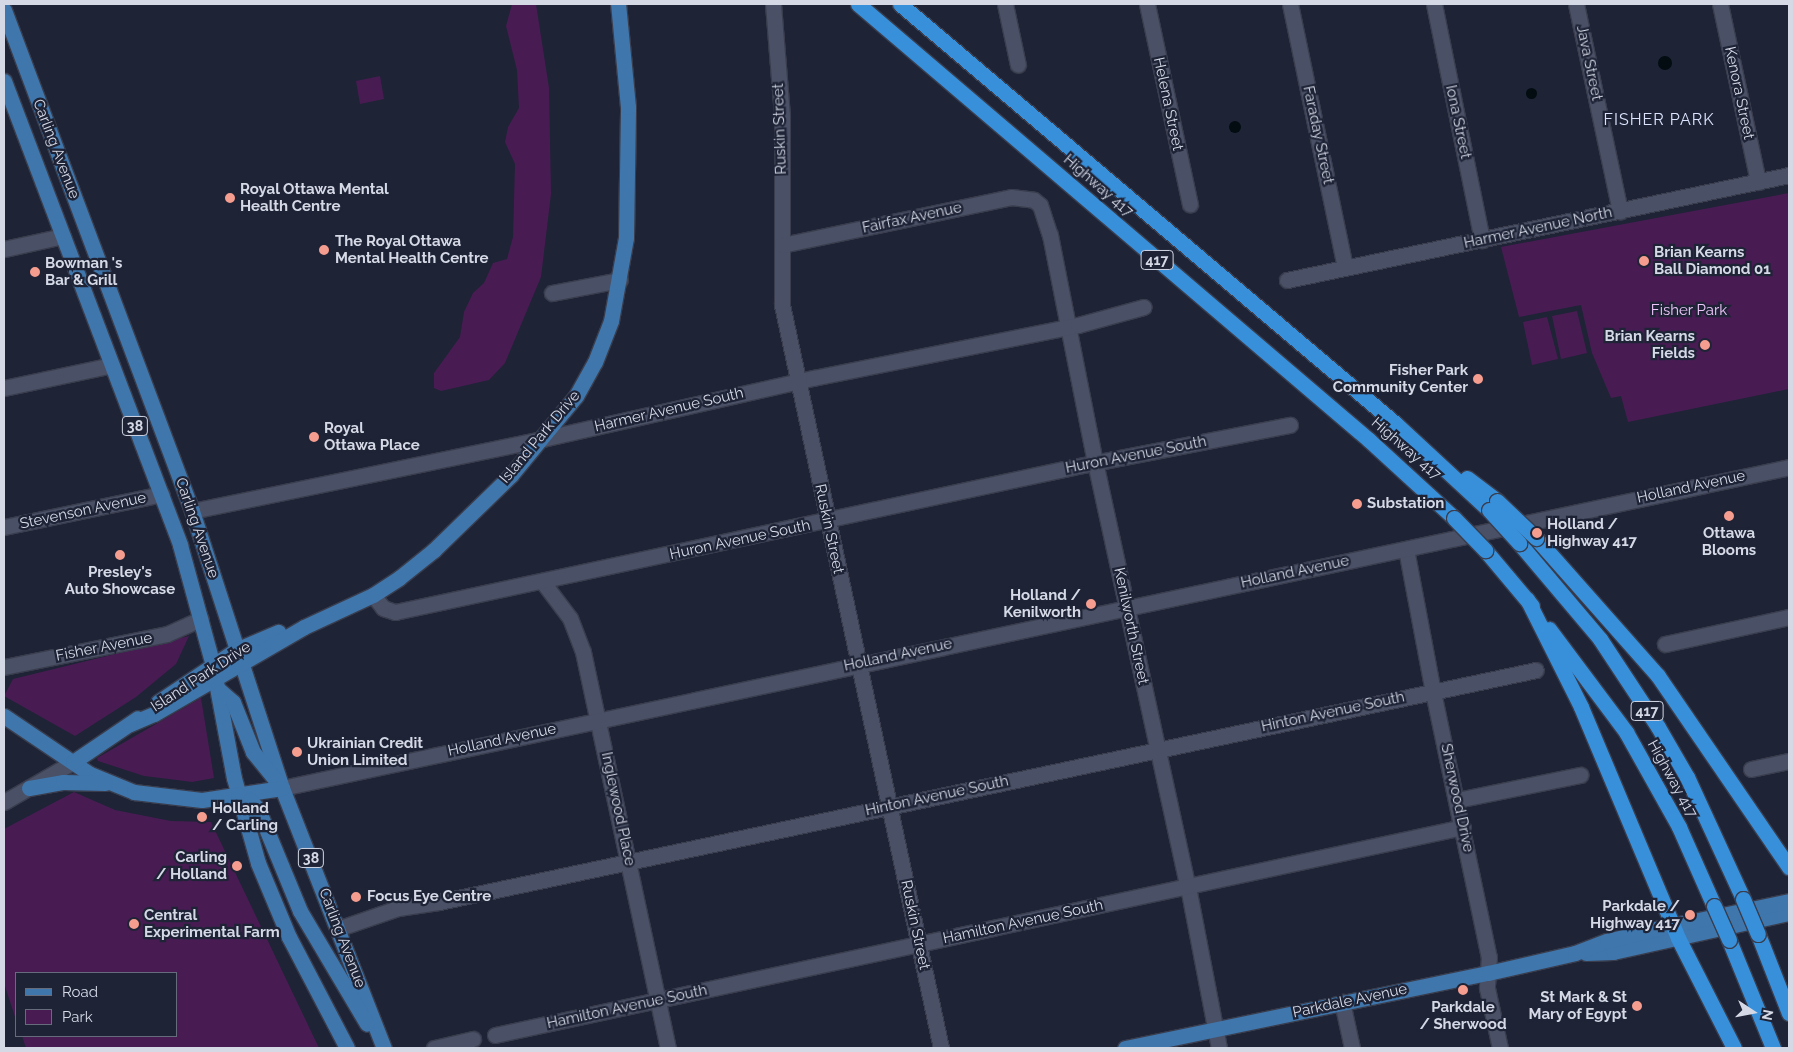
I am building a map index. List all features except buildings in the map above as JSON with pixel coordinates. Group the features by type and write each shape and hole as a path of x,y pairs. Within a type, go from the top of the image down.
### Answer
{"highway":[{"name":"Highway 417","path":"858,4 1369,440 1454,518 1485,550 1527,599 1626,732 1679,828 1729,940 1772,1048"},
{"name":"417","path":"900,4 1494,506 1519,543 1600,639 1658,727 1687,777 1743,899 1789,1012"},
{"path":"1494,506 1536,538 1658,676 1789,867"},
{"path":"1527,599 1581,707 1675,931 1734,1048"}],"main road":[{"name":"Island Park Drive","path":"73,762 130,724 215,678 238,657 282,631 304,627 373,594 415,566 468,518 542,439 576,396 592,368 611,321 620,280 627,229 629,134 618,4"},
{"name":"Carling Avenue","path":"4,10 192,512 282,788 340,928 383,1048"},
{"name":"Carling Avenue","path":"4,81 162,494 201,619 215,678 238,795 270,894 347,1048"},
{"path":"120,388 143,379"},
{"path":"215,678 233,702 258,761 282,788"},
{"name":"Holland Avenue","path":"4,707 22,726"},
{"name":"Holland Avenue","path":"4,716 22,726 73,762 109,783 134,792 172,798 202,800 282,788"},
{"path":"28,788 63,782 109,783"},
{"path":"238,795 250,800 258,809 300,911 383,1048"},
{"name":"Parkdale Avenue","path":"1125,1048 1488,973 1575,953 1613,952 1675,931 1789,901"},
{"name":"Parkdale Avenue","path":"1675,931 1789,913"}],"street":[{"name":"Ruskin Street","path":"773,4 782,115 782,305 857,664 941,1048"},
{"path":"1005,4 1018,64"},
{"name":"Helena Street","path":"1147,4 1190,204"},
{"name":"Faraday Street","path":"1290,4 1346,267"},
{"name":"Iona Street","path":"1434,4 1482,240"},
{"name":"Java Street","path":"1576,4 1620,211"},
{"name":"Kenora Street","path":"1720,4 1758,182"},
{"name":"Harmer Avenue North","path":"1287,280 1789,175"},
{"name":"Fairfax Avenue","path":"782,245 1011,197 1034,200 1040,205"},
{"name":"Kenilworth Street","path":"1040,205 1068,326 1095,462 1188,887 1219,1048"},
{"path":"4,249 63,236"},
{"path":"552,293 620,280"},
{"name":"Harmer Avenue South","path":"192,512 542,439 798,381 1068,326 1144,307"},
{"path":"4,388 112,365"},
{"name":"Huron Avenue South","path":"373,594 383,608 391,612 827,522 1095,462 1290,425"},
{"name":"Holland Avenue","path":"282,788 598,719 1789,467"},
{"name":"Stevenson Avenue","path":"4,527 162,494"},
{"name":"Sherwood Drive","path":"1406,549 1433,692 1458,800 1489,956 1487,988 1500,1048"},
{"name":"Inglewood Place","path":"542,581 570,618 583,652 630,862 668,1048"},
{"path":"1665,644 1789,617"},
{"name":"Fisher Avenue","path":"4,667 168,634 201,619"},
{"name":"Hinton Avenue South","path":"340,928 403,907 630,862 1157,748 1536,670"},
{"path":"1751,770 1789,761"},
{"path":"4,802 73,762"},
{"path":"1458,800 1580,775"},
{"name":"Hamilton Avenue South","path":"495,1035 1463,827"},
{"path":"1342,1002 1352,1048"},
{"path":"434,1048 473,1039"}],"green space":[{"path":"512,4 536,4 549,88 551,194 541,277 505,363 489,380 441,391 434,388 434,373 460,337 464,312 473,293 484,283 493,263 507,259 513,237 515,164 505,142 508,127 519,108 517,70 506,26"},
{"path":"380,76 384,99 360,104 356,81"},
{"name":"Fisher Park","path":"1789,193 1789,389 1628,422 1621,396 1611,398 1592,353 1581,305 1519,317 1501,247"},
{"path":"1577,311 1587,353 1561,359 1552,316"},
{"path":"1547,317 1558,359 1532,365 1523,322"},
{"path":"189,636 176,664 136,697 75,736 4,696 13,679"},
{"path":"201,698 214,778 192,782 144,776 98,761 97,758"},
{"name":"Central Experimental Farm","path":"74,792 115,810 171,821 211,822 319,1048 26,1048 22,1037 178,1037 178,972 15,972 15,1017 4,983 4,829"}],"shaded area":[{"path":"1665,56 1670,58 1672,63 1670,68 1665,70 1660,68 1658,63 1660,58"},
{"path":"1531,87 1537,93 1531,99 1525,93"},
{"path":"1235,121 1241,127 1235,133 1229,127"}],"place":[{"name":"Royal Ottawa Mental Health Centre","path":"230,198"},
{"name":"The Royal Ottawa Mental Health Centre","path":"324,250"},
{"name":"Brian Kearns Ball Diamond 01","path":"1644,261"},
{"name":"Bowman 's Bar & Grill","path":"35,272"},
{"name":"Brian Kearns Fields","path":"1705,345"},
{"name":"Fisher Park Community Center","path":"1478,379"},
{"name":"Royal Ottawa Place","path":"314,437"},
{"name":"Substation","path":"1357,504"},
{"name":"Ottawa Blooms","path":"1729,516"},
{"name":"Holland / Highway 417","path":"1537,533"},
{"name":"Presley's Auto Showcase","path":"120,555"},
{"name":"Holland / Kenilworth","path":"1091,604"},
{"name":"Ukrainian Credit Union Limited","path":"297,752"},
{"name":"Holland / Carling","path":"202,817"},
{"name":"Carling / Holland","path":"237,866"},
{"name":"Focus Eye Centre","path":"356,897"},
{"name":"Parkdale / Highway 417","path":"1690,915"},
{"name":"Central Experimental Farm","path":"134,924"},
{"name":"Parkdale / Sherwood","path":"1463,990"},
{"name":"St Mark & St Mary of Egypt","path":"1637,1006"}],"district":[{"name":"FISHER PARK","path":"1659,120"}]}
